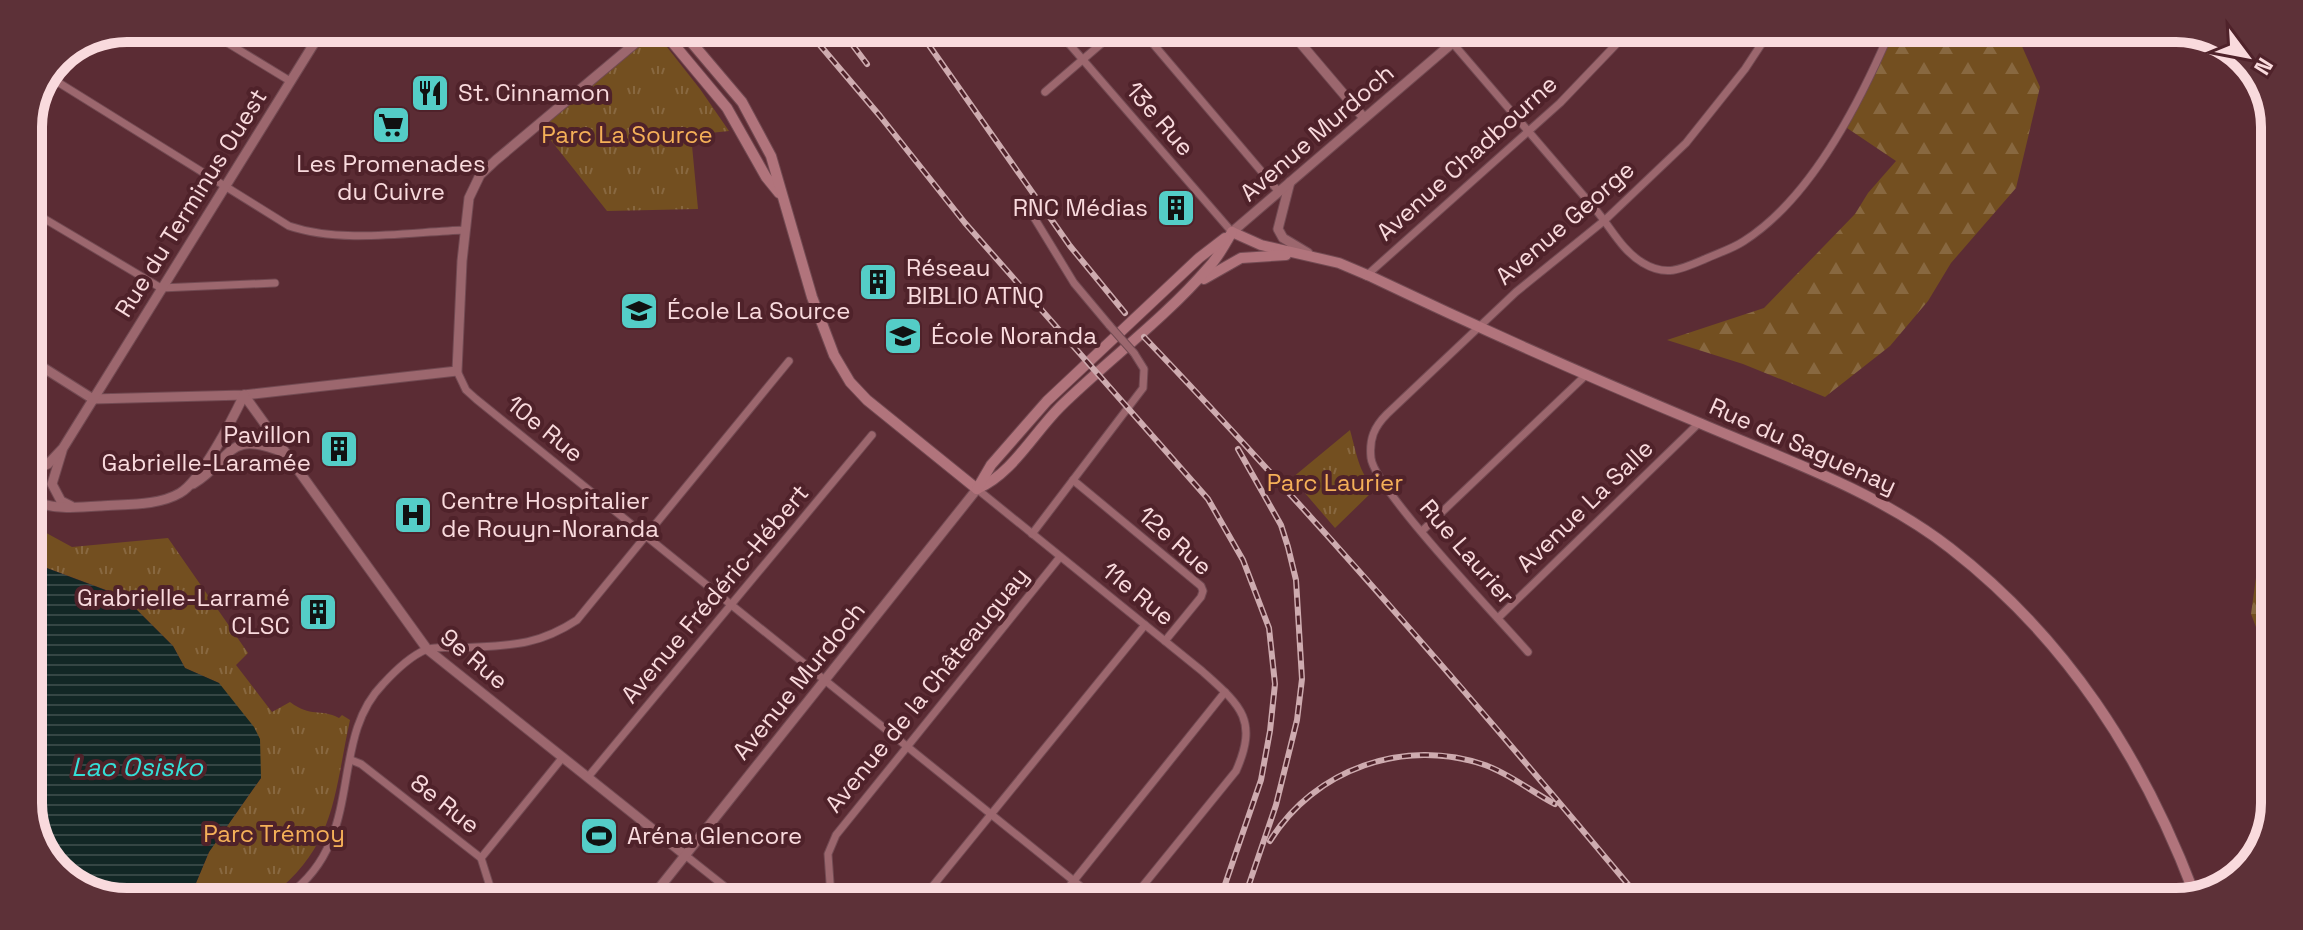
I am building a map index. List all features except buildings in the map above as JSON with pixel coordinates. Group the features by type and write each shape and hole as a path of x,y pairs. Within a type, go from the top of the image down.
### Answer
{"main road":[{"path":"672,42 727,108 766,177 782,197"},
{"path":"691,42 753,118 777,171 782,197 825,335 850,382 867,400 977,489"},
{"name":"Rue du Saguenay","path":"1232,232 1261,245 1339,263 1812,471 1896,512 1949,547 2054,645 2109,719 2147,786 2192,886"},
{"name":"Avenue Murdoch","path":"977,489 993,482 1074,393 1183,294 1210,266 1232,232"},
{"name":"Avenue Murdoch","path":"977,489 991,465 1047,401 1199,258 1232,232"},
{"path":"1183,294 1241,258 1279,255 1318,258"}],"street":[{"path":"226,42 290,81"},
{"name":"Rue du Terminus Ouest","path":"63,448 315,42"},
{"path":"42,367 93,399 244,395 457,371 465,230 469,198 480,175 637,42"},
{"name":"13e Rue","path":"1067,42 1232,232"},
{"path":"1045,92 1103,42"},
{"path":"1152,42 1279,192"},
{"path":"1299,42 1364,118"},
{"path":"1452,42 1635,258 1660,271 1670,272 1696,264 1744,241 1780,213 1857,105 1885,42"},
{"name":"Avenue Murdoch","path":"1232,232 1452,42"},
{"name":"Avenue Chadbourne","path":"1366,276 1560,103 1618,42"},
{"name":"Avenue George","path":"1374,429 1516,292 1605,220 1686,143 1763,42"},
{"path":"56,81 289,226 311,234 336,237 465,230"},
{"path":"1290,182 1278,229 1283,238 1318,258"},
{"path":"1027,206 1074,283 1144,369 1143,388 1032,534"},
{"path":"42,217 161,288 275,283"},
{"path":"298,888 335,833 362,716 371,699 411,659 427,649 538,641 577,620 789,361"},
{"name":"10e Rue","path":"457,371 466,390 476,399 1083,888"},
{"path":"1422,531 1587,374"},
{"path":"187,488 229,425 244,395"},
{"name":"9e Rue","path":"244,395 427,649 727,888"},
{"name":"Avenue La Salle","path":"1498,618 1699,423"},
{"name":"Rue Laurier","path":"1374,429 1371,459 1374,468 1404,512 1528,652"},
{"name":"Avenue Frédéric-Hébert","path":"588,777 872,435"},
{"path":"42,504 54,508 74,508 154,502 175,495 209,475 226,453 238,445 251,443 286,453"},
{"path":"63,448 52,484 61,501 74,508"},
{"path":"42,466 63,448"},
{"name":"12e Rue","path":"1073,480 1201,586 1201,597 1165,641"},
{"name":"Avenue Murdoch","path":"659,888 977,489"},
{"name":"11e Rue","path":"977,489 1165,641 1225,692 1242,714 1247,747 1236,771 1141,888"},
{"name":"Avenue de la Châteauguay","path":"830,888 827,868 831,844 1060,557"},
{"path":"931,888 1145,625"},
{"path":"1068,888 1225,692"},
{"path":"481,858 563,757"},
{"name":"8e Rue","path":"351,760 361,764 481,858 490,888"}],"green space":[{"name":"Parc La Source","path":"644,42 663,42 729,131 691,135 698,209 607,211 538,124"},
{"path":"1885,42 2020,42 2040,87 2016,188 1951,263 1928,301 1890,346 1825,397 1743,364 1667,340 1764,308 1855,214 1868,193 1896,161 1844,126"},
{"name":"Parc Laurier","path":"1350,430 1361,468 1374,490 1335,528 1292,478"},
{"path":"2261,517 2261,640 2251,614 2258,563 2256,538"},
{"name":"Parc Trémoy","path":"42,531 72,547 168,538 248,653 236,665 272,712 290,702 304,710 339,718 342,715 350,720 335,795 321,837 309,857 280,888 194,888 209,852 261,778 219,683 185,668 173,646 117,594 42,566"}],"water":[{"name":"Lac Osisko","path":"42,566 116,594 136,609 173,646 185,668 219,683 254,727 260,739 261,778 209,852 194,888 127,888 99,884 89,879 75,871 53,846 46,831 42,809"}],"railway":[{"path":"817,42 965,223 1208,499 1243,560 1269,628 1275,684 1261,780 1224,888"},
{"path":"850,42 867,64"},
{"path":"927,42 1070,246 1125,313"},
{"path":"1144,337 1397,614 1631,888"},
{"path":"1238,449 1281,525 1288,547 1296,580 1302,679 1297,720 1276,805 1248,888"},
{"path":"1270,841 1289,816 1311,795 1336,778 1393,758 1424,755 1455,757 1485,765 1555,804"}],"place":[{"name":"St. Cinnamon","path":"430,93"},
{"name":"Les Promenades du Cuivre","path":"391,125"},
{"name":"RNC Médias","path":"1176,208"},
{"name":"Réseau BIBLIO ATNQ","path":"878,282"},
{"name":"École La Source","path":"639,311"},
{"name":"École Noranda","path":"903,336"},
{"name":"Pavillon Gabrielle-Laramée","path":"339,449"},
{"name":"Centre Hospitalier de Rouyn-Noranda","path":"413,515"},
{"name":"Grabrielle-Larramé CLSC","path":"318,612"},
{"name":"Aréna Glencore","path":"599,836"}]}
